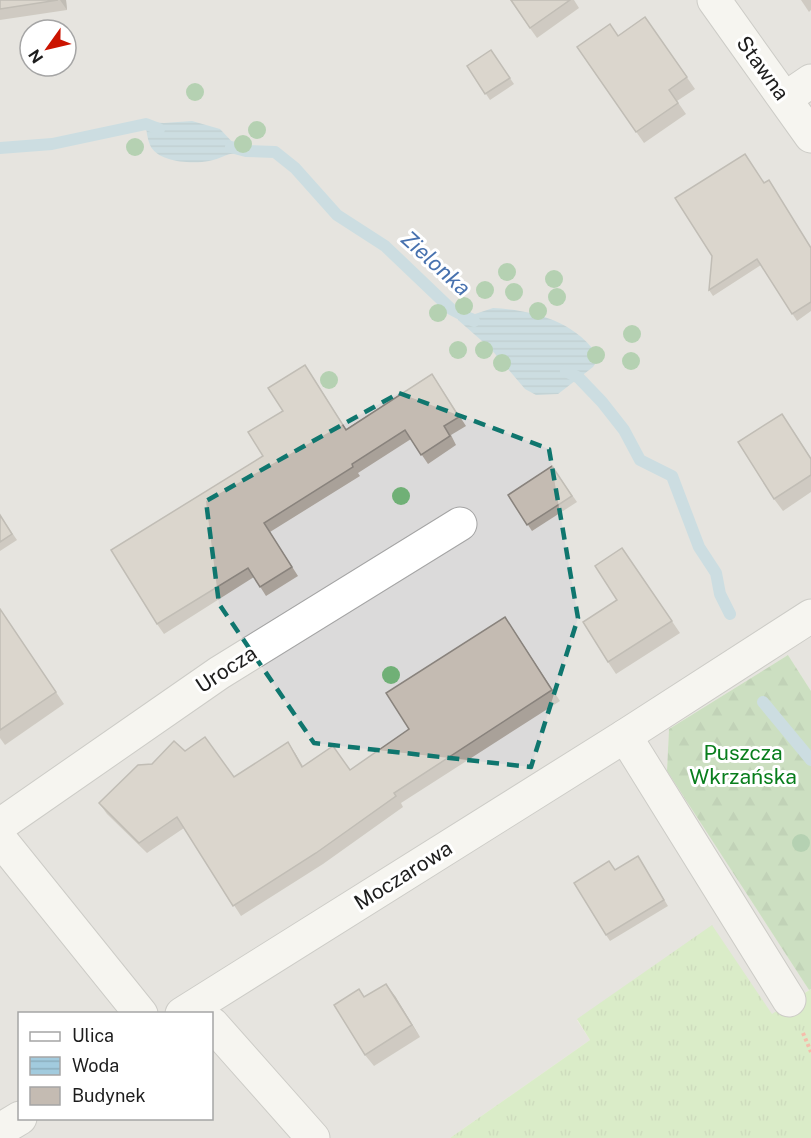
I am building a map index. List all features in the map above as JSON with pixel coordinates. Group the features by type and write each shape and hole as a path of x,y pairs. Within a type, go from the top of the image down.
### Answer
{"street":[{"name":"Stawna","path":"714,0 799,90 811,136"},
{"name":"Urocza","path":"0,825 219,673 460,525"},
{"name":"Moczarowa","path":"200,1012 811,616"},
{"path":"625,736 789,1000"},
{"path":"0,839 139,1012"},
{"path":"213,1031 313,1138"},
{"path":"0,1130 18,1119"}],"highlighted area":[{"path":"399,393 549,449 578,618 531,767 314,743 219,604 206,501"}],"shaded area":[{"path":"0,0 811,0 811,691 788,655 669,729 667,771 809,990 772,1015 577,1020 590,1040 450,1138 0,1138"}],"green space":[{"name":"Puszcza Wkrzańska","path":"788,655 811,691 811,989 809,990 667,771 669,729"},
{"path":"712,925 772,1014 811,989 811,1138 450,1138 590,1040 577,1019"}],"water":[{"path":"192,121 220,129 237,147 246,149 245,155 235,153 209,161 185,162 168,159 154,151 150,145 146,122"},
{"path":"493,308 523,311 566,326 590,345 599,358 593,367 558,394 536,395 525,389 490,348 458,320 461,309 475,314"}],"building":[{"path":"0,0 58,0 0,9"},
{"path":"511,0 570,0 530,28"},
{"path":"645,17 687,77 669,90 678,103 636,132 577,47 610,24 618,36"},
{"path":"491,50 510,78 485,94 467,66"},
{"path":"745,154 764,183 769,180 811,248 811,302 792,314 757,259 709,290 712,256 675,198"},
{"path":"305,365 346,430 432,374 459,417 444,426 450,436 421,455 405,430 352,464 353,467 264,523 292,567 260,587 248,568 157,624 111,550 263,456 248,432 283,411 268,388"},
{"path":"782,414 811,459 811,475 774,499 738,442"},
{"path":"552,466 572,496 527,525 508,495"},
{"path":"0,515 12,534 0,542"},
{"path":"622,548 672,621 608,662 583,622 617,600 595,566"},
{"path":"0,609 56,692 0,730"},
{"path":"505,617 552,690 394,793 396,796 316,853 233,906 177,817 139,843 99,803 138,765 152,764 174,741 185,751 205,737 234,777 288,742 302,767 333,746 350,770 409,729 386,693"},
{"path":"638,856 664,900 606,935 574,883 609,861 615,870"},
{"path":"386,984 412,1025 365,1055 334,1005 359,989 364,997"}],"waterway":[{"name":"Zielonka","path":"0,148 52,144 146,124 159,129"},
{"name":"Zielonka","path":"231,147 246,151 275,152 295,168 337,215 385,246 451,309 474,321"},
{"name":"Zielonka","path":"566,371 579,378 602,402 624,430 640,460 672,476 699,547 716,573 720,594 730,614"},
{"name":"Zielonka","path":"763,702 811,760"}]}
